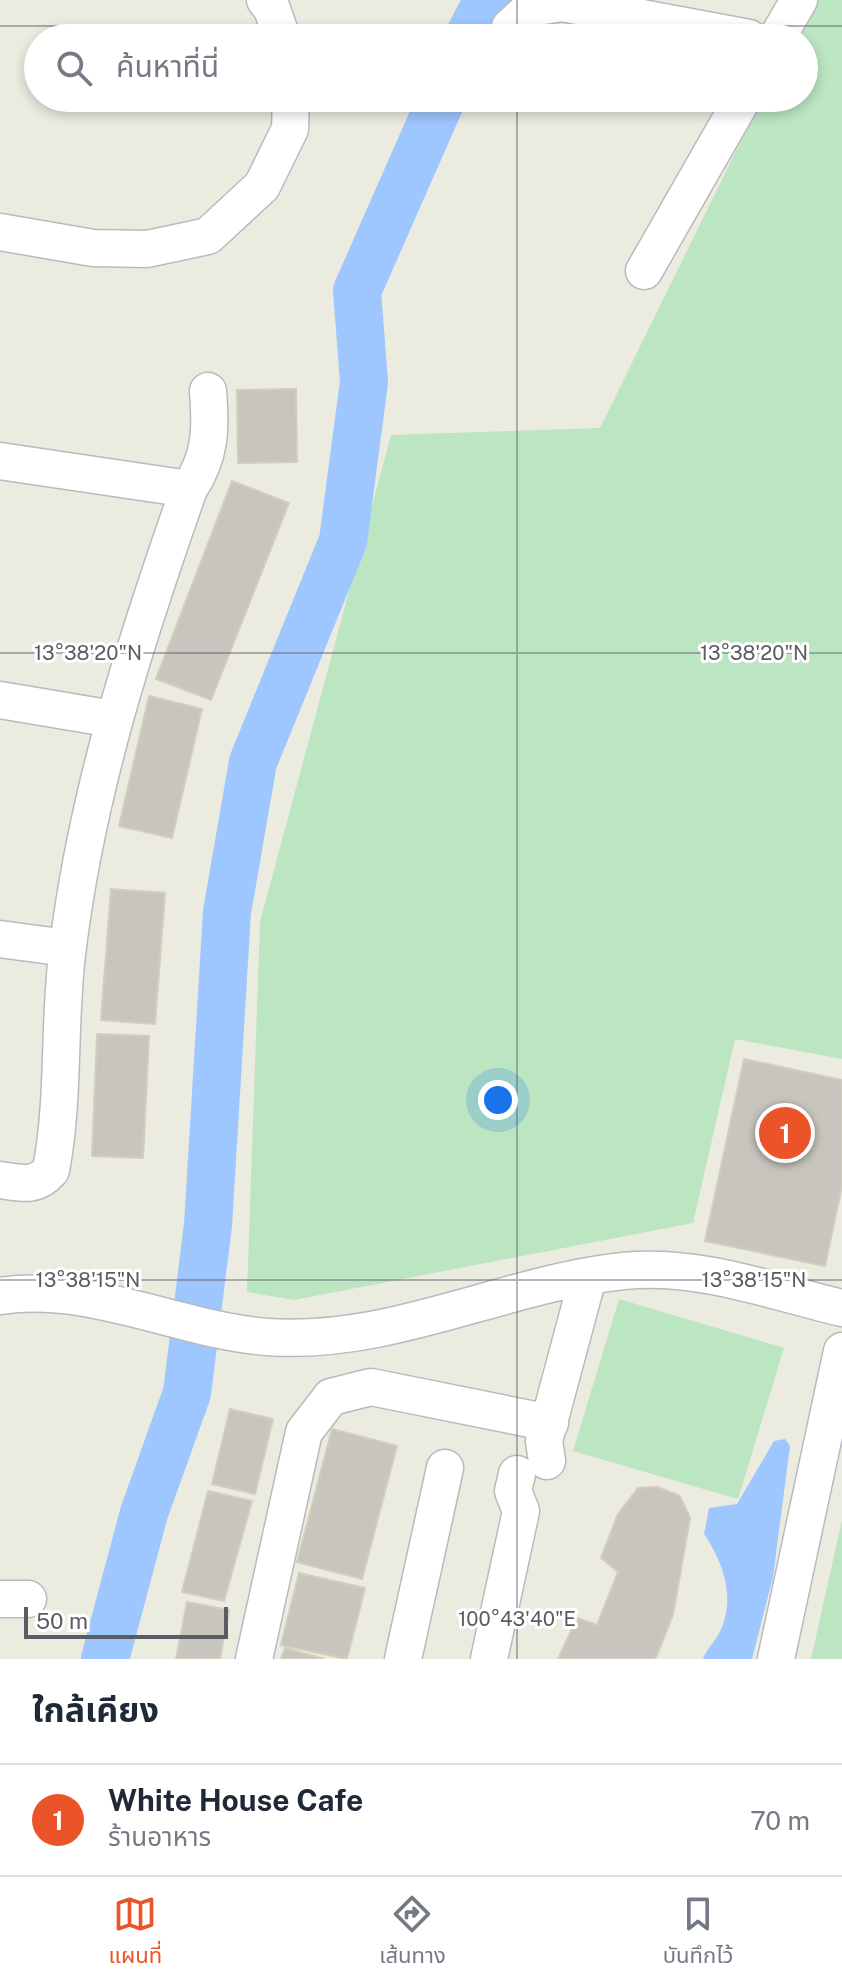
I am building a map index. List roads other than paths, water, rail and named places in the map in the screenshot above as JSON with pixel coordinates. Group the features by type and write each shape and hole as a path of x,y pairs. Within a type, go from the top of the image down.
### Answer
{"street":[{"path":"265,0 277,24"},
{"path":"785,24 799,0"},
{"path":"513,24 531,8 562,3 674,24"},
{"path":"0,232 93,248 147,249 208,236 262,186 290,129 291,112"},
{"path":"644,271 735,112"},
{"path":"0,1180 29,1185 43,1180 51,1170 67,948 91,810 113,719 142,622 189,489 202,469 209,449 208,391"},
{"path":"0,461 189,489"},
{"path":"0,700 113,719"},
{"path":"0,939 67,948"},
{"path":"0,1296 34,1292 266,1337 318,1337 375,1330 588,1277 624,1271 682,1271 842,1308"},
{"path":"489,1659 521,1511 540,1495 537,1456 588,1277"},
{"path":"776,1659 842,1351"},
{"path":"254,1659 304,1432 331,1397 371,1387 537,1456"},
{"path":"403,1659 445,1468"}],"water":[{"path":"785,1439 790,1446 773,1577 752,1659 703,1659 723,1624 727,1598 723,1571 704,1534 709,1508 737,1504 774,1441"}],"waterway":[{"path":"475,24 488,0"},
{"path":"105,1659 144,1513 187,1393 208,1225 227,912 253,762 343,541 364,382 357,291 436,112"}],"place":[{"name":"White House Cafe","path":"785,1133"}]}
